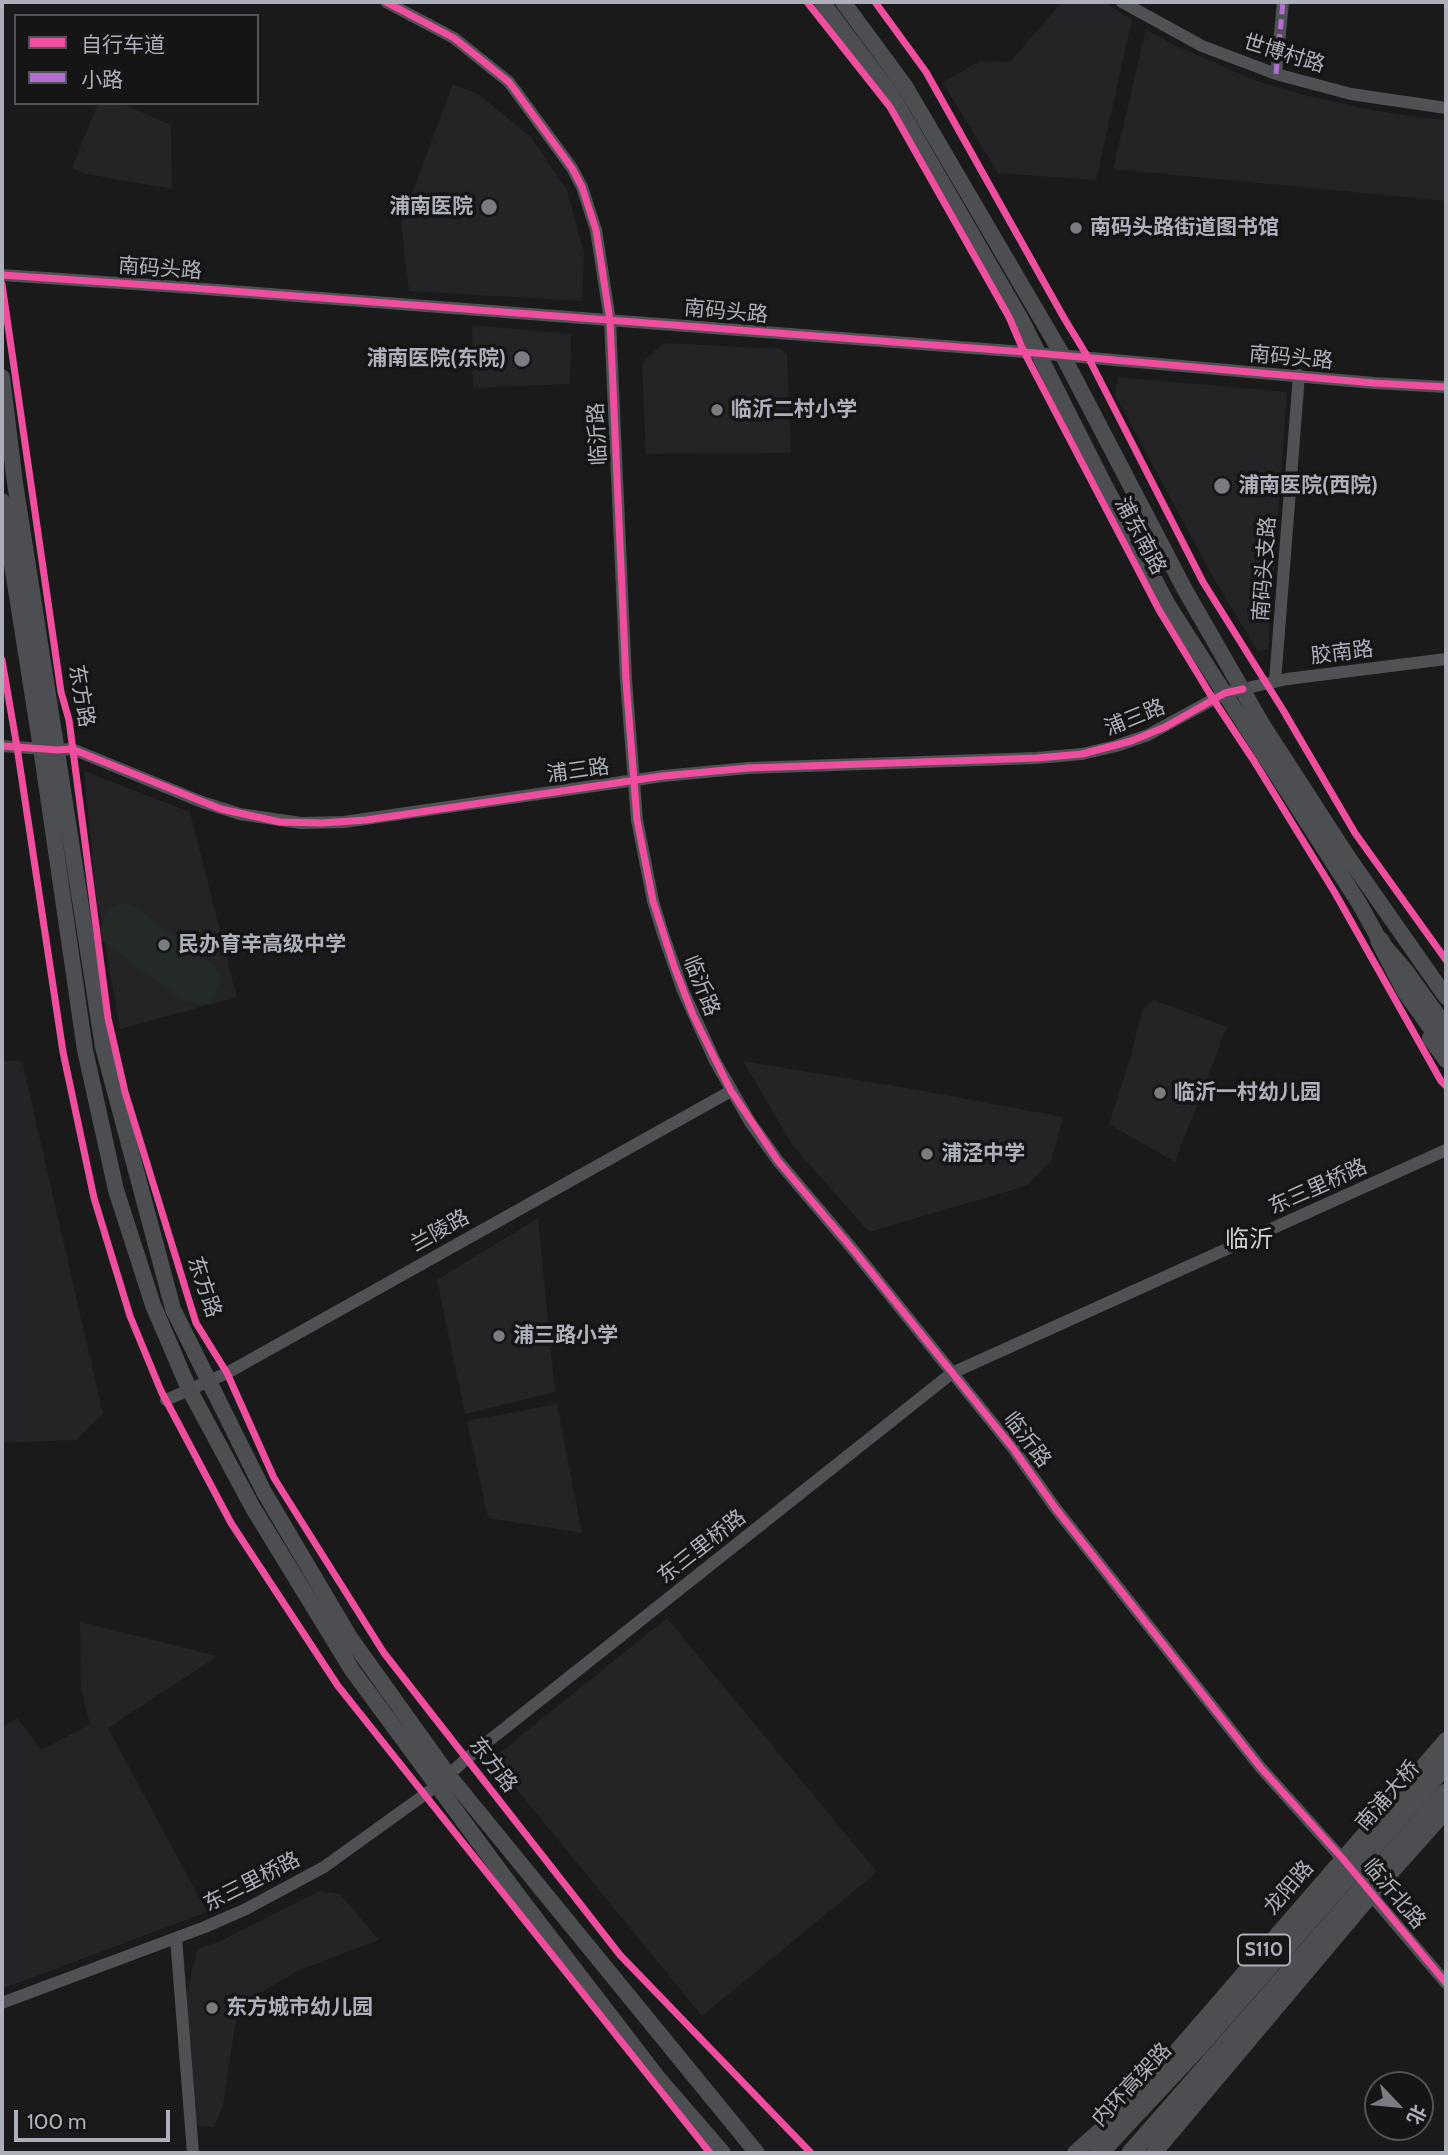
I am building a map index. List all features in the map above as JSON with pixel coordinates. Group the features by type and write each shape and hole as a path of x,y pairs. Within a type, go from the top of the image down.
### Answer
{"highway":[{"path":"1380,941 1406,991 1446,1047"},
{"name":"南浦大桥","path":"1198,2047 1446,1764"},
{"name":"南浦大桥","path":"1215,2057 1446,1793"},
{"name":"内环高架路","path":"1099,2153 1198,2047"},
{"name":"内环高架路","path":"1140,2149 1215,2057"}],"main road":[{"name":"浦东南路","path":"822,2 891,94 1023,321 1168,605 1359,903 1380,941 1405,970 1446,1027"},
{"name":"浦东南路","path":"843,2 905,86 1063,356 1185,590 1262,724 1341,846 1446,997"},
{"name":"东方路","path":"2,377 15,483 103,1046 173,1309 264,1492 351,1639 542,1927 659,2079 723,2153"},
{"name":"东方路","path":"2,501 85,1050 116,1190 153,1305 189,1389 253,1508 352,1670 757,2153"},
{"name":"浦东南路","path":"1359,903 1391,977 1446,1060"},
{"name":"浦东南路","path":"1409,945 1446,983"},
{"name":"龙阳路","path":"1075,2153 1136,2098 1446,1740"},
{"name":"S110","path":"1140,2149 1446,1811"}],"street":[{"name":"临沂路","path":"386,2 454,37 509,82 572,168 582,187 596,230 610,320 632,780 644,861 663,934 693,1015 731,1091 778,1161 1012,1447 1064,1520 1261,1768 1343,1859"},
{"name":"世博村路","path":"1122,2 1202,46 1276,74 1351,94 1446,108"},
{"path":"1276,74 1283,2"},
{"name":"南码头路","path":"2,275 610,320 1446,387"},
{"name":"南码头支路","path":"1275,682 1299,375"},
{"name":"胶南路","path":"1244,689 1275,682 1446,659"},
{"name":"浦三路","path":"2,746 72,749 221,809 260,818 301,823 366,820 632,780 768,766 1037,758 1083,754 1148,734 1225,693 1244,689"},
{"name":"兰陵路","path":"166,1400 227,1373 731,1091"},
{"name":"东三里桥路","path":"2,2003 246,1909 324,1867 444,1780 466,1759 952,1373 1446,1150"},
{"name":"临沂北路","path":"1343,1859 1446,1983"},
{"path":"176,1938 193,2153"}],"shaded area":[{"path":"1062,2 1105,2 1132,20 1096,180 998,173 943,83 979,61 1010,62"},
{"path":"1146,29 1174,45 1254,80 1357,107 1446,120 1446,201 1113,169"},
{"name":"浦南医院","path":"453,84 478,94 531,137 567,190 584,253 582,301 409,291 401,223"},
{"path":"97,105 126,105 171,125 172,189 83,173 72,168"},
{"name":"浦南医院(东院)","path":"472,325 571,334 570,384 473,388"},
{"name":"临沂二村小学","path":"664,343 781,349 787,354 791,453 646,454 642,367 646,359"},
{"name":"浦南医院(西院)","path":"1118,377 1287,392 1268,649 1258,652 1213,577 1115,395"},
{"name":"民办育辛高级中学","path":"84,771 190,812 237,997 120,1029 96,893"},
{"path":"131,904 216,967 221,978 216,994 208,1003 184,1001 102,941 100,929 105,915 116,905"},
{"name":"临沂一村幼儿园","path":"1154,1000 1227,1027 1175,1162 1109,1124 1143,1008"},
{"path":"2,1061 22,1061 103,1414 76,1440 2,1443"},
{"name":"浦泾中学","path":"743,1061 1063,1117 1051,1162 1026,1186 869,1232 793,1146"},
{"name":"浦三路小学","path":"538,1218 555,1392 465,1414 437,1280"},
{"path":"557,1404 582,1533 488,1518 467,1421"},
{"path":"667,1618 877,1872 702,2016 492,1759"},
{"path":"80,1622 218,1656 108,1728 207,1912 2,1989 2,1727 17,1718 42,1750 90,1724 81,1690"},
{"name":"东方城市幼儿园","path":"319,1891 340,1894 379,1940 297,1971 242,2004 235,2025 223,2105 214,2127 185,2125 182,2011 197,1949 221,1941"}],"marked path":[{"path":"1276,74 1283,2"}],"cycle path":[{"path":"386,2 454,38 509,82 572,168 582,187 596,230 610,320 626,680 637,820 653,901 674,966 693,1015 731,1091 778,1161 1012,1447 1056,1509 1261,1768 1343,1859 1446,1983"},
{"path":"807,2 890,107 1009,317 1024,352 1159,610 1335,893 1446,1086"},
{"path":"875,2 926,72 1089,359 1203,582 1283,710 1355,833 1446,960"},
{"path":"2,275 1024,352 1446,387"},
{"path":"2,284 61,692 69,720 108,1018 125,1092 196,1323 227,1373 274,1478 384,1653 620,1955 811,2153"},
{"path":"2,660 63,1052 94,1198 130,1316 161,1391 231,1523 338,1686 710,2153"},
{"path":"2,746 72,749 221,809 280,822 322,823 366,820 663,776 748,768 1037,758 1082,754 1131,741 1165,727 1225,693 1243,689"}],"place":[{"name":"浦南医院","path":"489,207"},
{"name":"南码头路街道图书馆","path":"1076,228"},
{"name":"浦南医院(东院)","path":"522,359"},
{"name":"临沂二村小学","path":"717,410"},
{"name":"浦南医院(西院)","path":"1222,486"},
{"name":"民办育辛高级中学","path":"164,945"},
{"name":"临沂一村幼儿园","path":"1160,1093"},
{"name":"浦泾中学","path":"927,1154"},
{"name":"浦三路小学","path":"499,1336"},
{"name":"东方城市幼儿园","path":"212,2008"}],"district":[{"name":"临沂","path":"1249,1240"}]}
